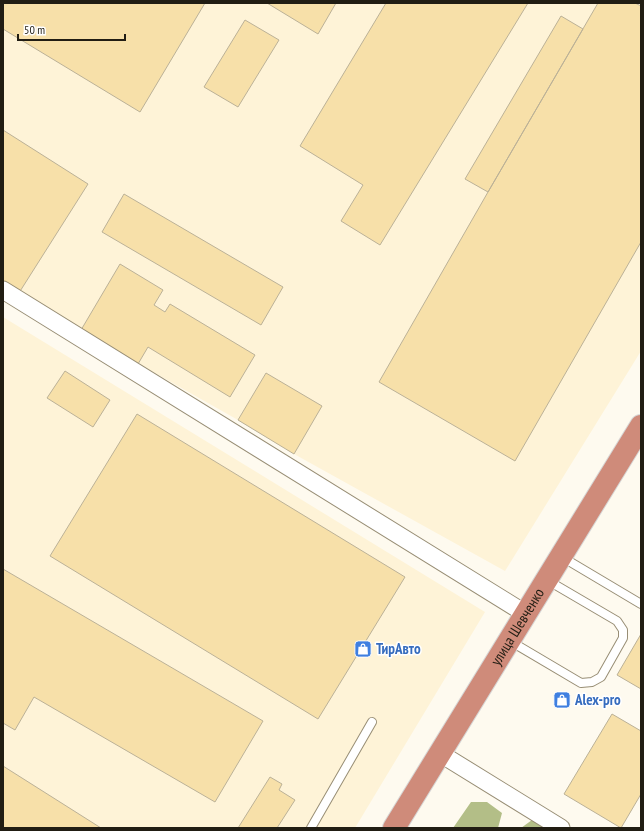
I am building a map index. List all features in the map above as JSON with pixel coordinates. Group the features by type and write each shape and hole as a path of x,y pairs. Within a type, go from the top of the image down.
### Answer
{"highway":[{"name":"улица Шевченко","path":"394,828 641,426"}],"street":[{"path":"3,290 526,614"},
{"path":"440,754 561,828"}],"lane":[{"path":"561,557 641,604"},
{"path":"510,641 581,683 592,682 601,677 624,638 623,630 617,621 547,580"},
{"path":"311,828 372,722"}],"shaded area":[{"path":"3,3 641,3 641,351 505,571 294,454 238,420 3,287"},
{"path":"3,317 485,612 355,828 3,828"}],"green space":[{"path":"471,802 487,802 502,813 498,828 453,828"},
{"path":"532,820 541,822 551,828 521,828"}],"building":[{"path":"3,3 205,3 140,112 3,29"},
{"path":"267,3 336,3 318,34"},
{"path":"386,3 528,3 380,245 341,221 363,185 300,146"},
{"path":"598,3 635,3 641,6 641,242 515,461 379,382"},
{"path":"561,16 583,29 488,192 465,179"},
{"path":"245,20 279,40 238,107 204,87"},
{"path":"3,130 88,184 17,296 3,287"},
{"path":"124,194 283,287 261,325 102,232"},
{"path":"120,264 163,290 154,305 165,312 170,304 255,355 230,397 148,347 138,364 81,330"},
{"path":"65,371 110,400 93,427 47,398"},
{"path":"266,373 322,406 294,454 238,420"},
{"path":"137,414 405,577 318,719 50,556"},
{"path":"3,569 263,721 215,802 34,697 15,730 3,723"},
{"path":"641,634 641,689 617,675"},
{"path":"612,714 641,731 641,794 621,828 564,794"},
{"path":"3,766 101,828 3,828"},
{"path":"270,777 282,784 279,790 295,800 277,828 238,828"}],"place":[{"name":"ТирАвто","path":"363,649"},
{"name":"Alex-pro","path":"562,700"}]}
